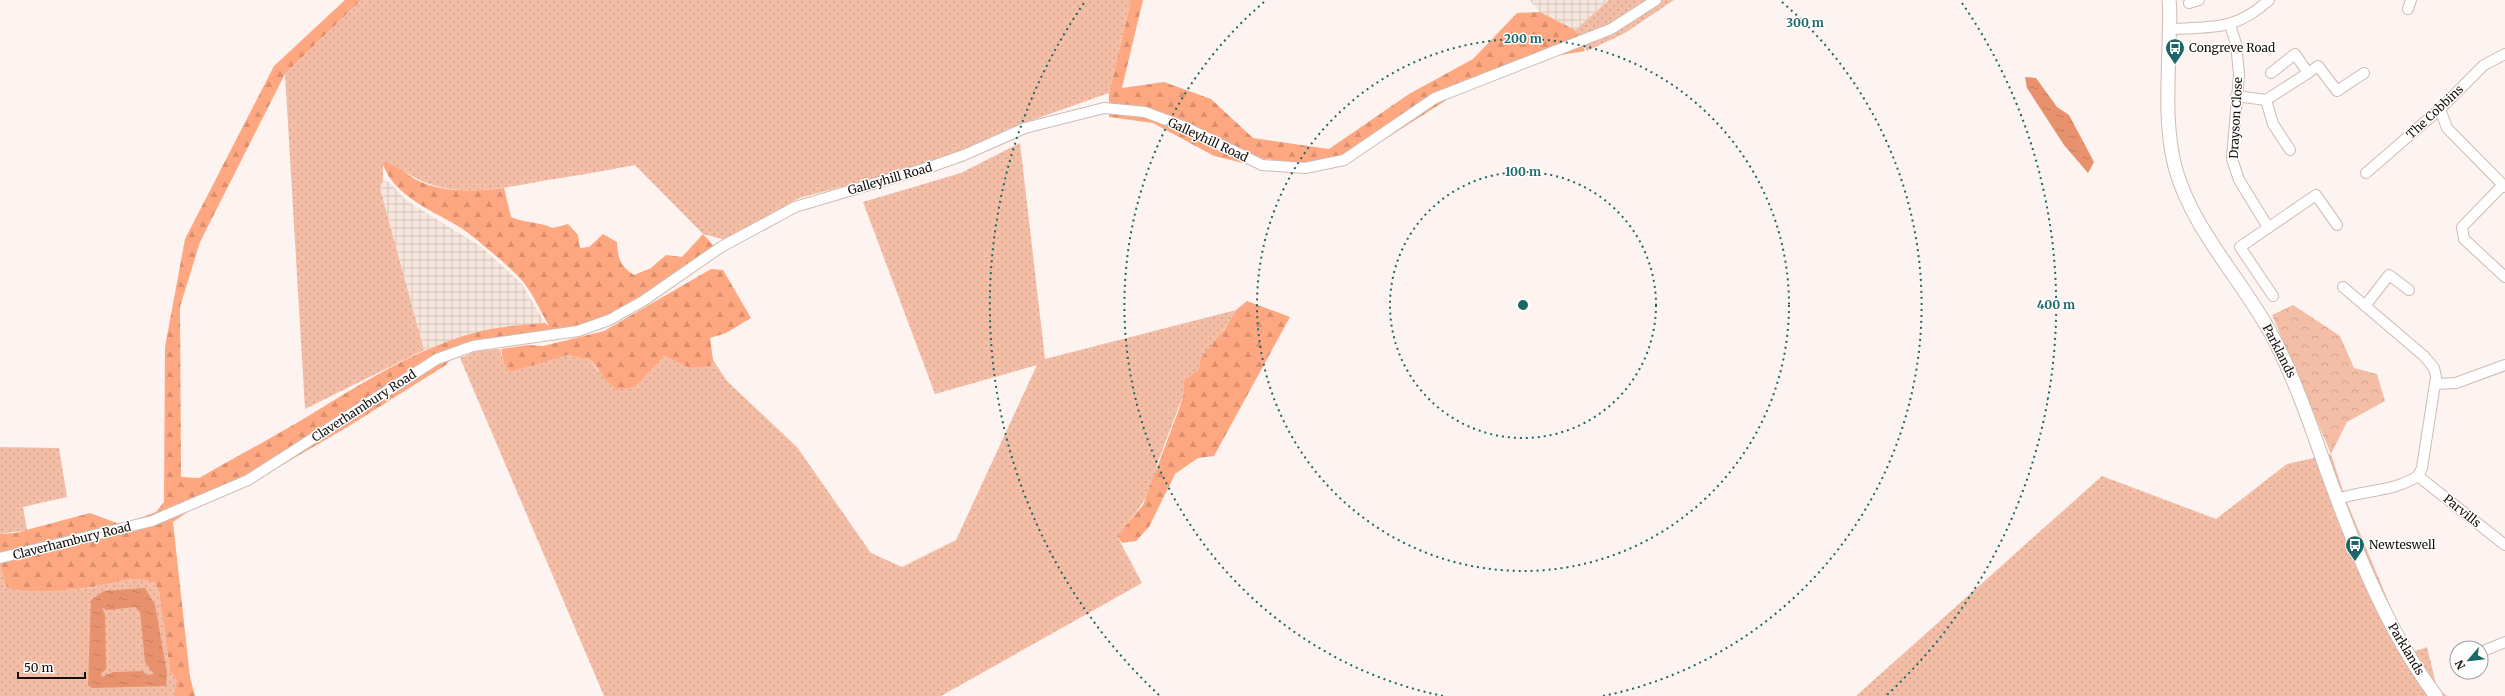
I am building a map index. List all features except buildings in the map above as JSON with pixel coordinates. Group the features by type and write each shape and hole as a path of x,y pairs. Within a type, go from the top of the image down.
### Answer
{"street":[{"name":"Galleyhill Road","path":"721,247 795,206 937,165 1025,128 1104,108 1145,112 1178,124 1262,165 1305,168 1344,160 1435,98 1611,29 1656,0"},
{"name":"Parklands","path":"2169,0 2168,121 2170,146 2184,193 2206,235 2243,285 2274,338 2292,377 2337,499 2380,602 2401,645 2436,696"},
{"path":"2169,29 2230,25 2247,17 2269,0"},
{"name":"Drayson Close","path":"2230,25 2236,44 2239,74 2232,152 2233,164 2240,180 2268,227"},
{"path":"2271,73 2296,54 2308,72"},
{"name":"The Cobbins","path":"2366,173 2440,109 2484,65 2505,54"},
{"path":"2236,96 2266,100 2318,66 2337,91 2364,73"},
{"path":"2266,100 2273,124 2290,150"},
{"path":"2440,109 2447,128 2504,186 2462,226 2461,234 2464,239 2505,277"},
{"path":"2274,296 2240,246 2316,195 2337,226"},
{"name":"Claverhambury Road","path":"0,558 152,521 248,480 437,359 473,346 578,331 609,320 643,301 721,247"},
{"path":"2365,306 2389,274 2409,290"},
{"path":"2337,499 2354,494 2390,489 2418,476 2422,468 2435,384 2434,368 2429,361 2343,287"},
{"path":"2435,384 2456,383 2505,365"},
{"name":"Parvills","path":"2418,476 2505,545"},
{"path":"2489,649 2505,642"}],"shaded area":[{"path":"1529,0 1609,0 1575,30 1540,12"},
{"path":"383,180 389,182 407,201 480,246 522,284 545,323 471,333 424,350 380,187"}],"green space":[{"path":"345,0 361,0 285,74 200,242 180,307 181,477 199,478 382,372 425,351 470,334 488,330 545,323 549,326 528,288 513,272 465,231 410,198 389,176 382,162 393,165 416,180 431,186 451,190 483,190 504,188 511,217 553,228 568,224 578,235 580,248 589,247 603,234 617,242 621,262 634,275 651,268 666,255 682,257 703,234 713,245 714,252 611,321 546,336 461,345 446,365 344,429 270,472 189,511 173,522 190,677 195,696 174,696 177,679 170,671 159,592 154,582 129,579 93,587 50,591 28,591 7,588 0,562 0,534 15,533 90,513 122,525 156,512 164,502 165,347 185,239 274,66"},
{"path":"361,0 1131,0 1109,93 1007,129 958,156 799,198 726,240 703,234 635,165 505,187 481,190 456,190 436,186 420,180 383,162 383,180 380,188 424,350 305,409 285,74"},
{"path":"1131,0 1143,0 1122,88 1164,82 1211,99 1253,138 1329,149 1409,94 1473,59 1517,13 1540,12 1575,30 1585,51 1531,60 1448,99 1343,166 1304,165 1267,159 1243,163 1214,156 1153,123 1109,117 1109,93"},
{"path":"1609,0 1674,0 1625,33 1587,51 1575,30"},
{"path":"1020,143 1045,359 1236,310 1199,369 1184,380 1184,393 1157,464 1148,494 1143,503 1117,536 1142,583 941,696 604,696 460,358 477,351 500,349 504,364 567,355 591,360 598,371 664,356 689,368 713,360 727,381 797,447 871,553 902,567 956,540 1037,365 935,394 863,202 961,173"},
{"path":"711,269 723,270 751,318 726,333 710,338 713,360 710,366 689,368 664,356 635,387 617,390 607,381 591,360 567,355 510,372 504,364 501,349 527,345 543,346 604,331"},
{"path":"1247,301 1290,317 1214,456 1198,458 1175,474 1149,527 1136,541 1122,543 1117,536 1143,505 1179,409 1184,393 1184,380 1199,369 1201,358 1224,330 1236,310"},
{"path":"2293,305 2340,336 2354,368 2377,374 2385,401 2347,422 2331,454 2272,315"},
{"path":"0,447 59,448 67,497 23,507 27,530 0,534"},
{"path":"2331,454 2346,500 2410,653 2427,647 2437,688 2447,696 1856,696 2102,476 2216,519 2287,464"},
{"path":"0,562 68,590 95,587 123,578 152,579 159,592 170,671 179,679 174,696 0,696"}],"water":[{"path":"2025,77 2036,78 2057,107 2069,115 2094,162 2088,173 2064,145 2027,88"},
{"path":"145,588 155,605 167,673 166,686 92,688 88,685 91,600 104,591","holes":["135,607 140,612 145,662 154,674 146,675 143,671 113,672 102,677 101,674 106,669 105,614 102,608 109,610"]}],"place":[{"name":"Congreve Road","path":"2175,65"},
{"name":"Newteswell","path":"2355,562"}]}
